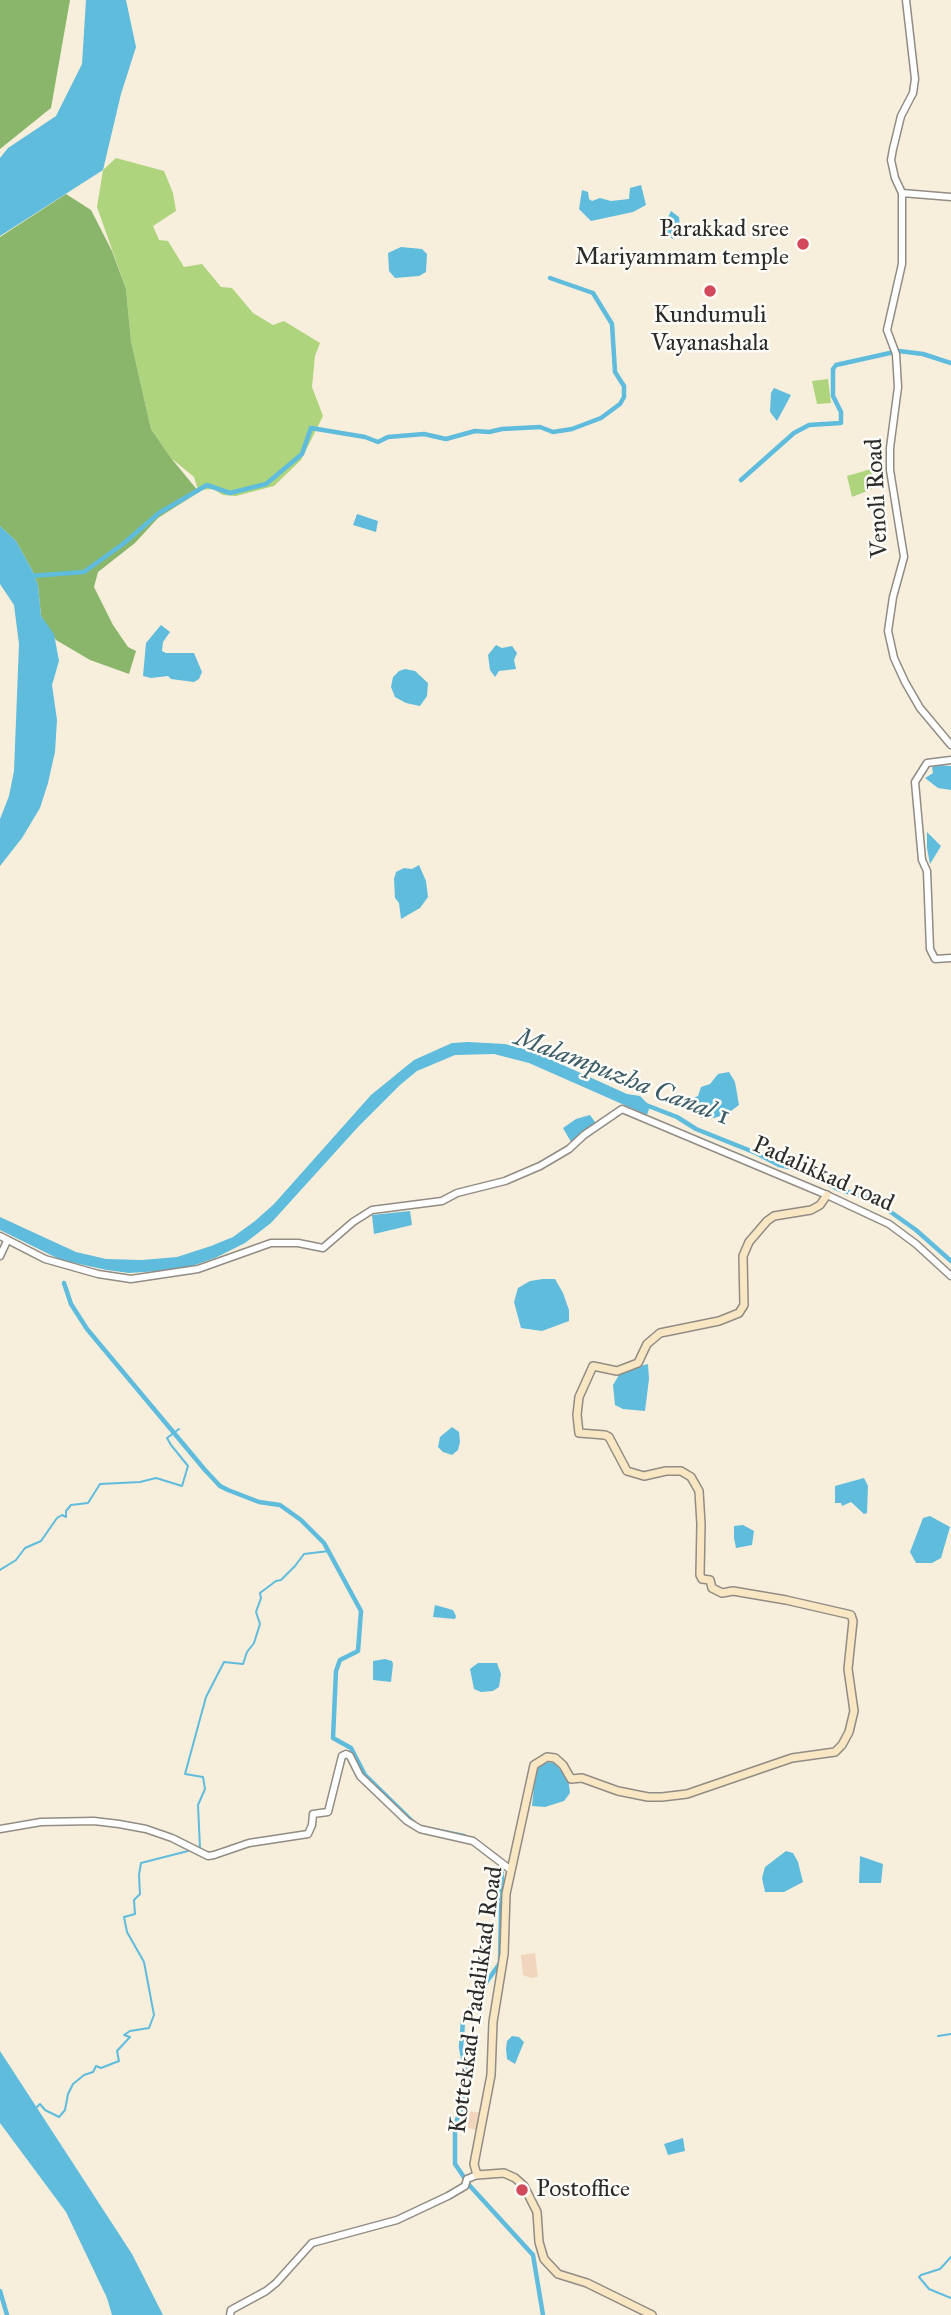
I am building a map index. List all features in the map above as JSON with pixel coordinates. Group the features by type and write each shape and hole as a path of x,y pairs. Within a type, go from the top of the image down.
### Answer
{"main road":[{"name":"Kottekkad-Padalikkad Road","path":"471,2177 491,2075 493,2022 504,1954 509,1869 534,1765 547,1758 559,1760 571,1779 582,1778 618,1791 648,1797 679,1795 792,1758 835,1752 840,1749 849,1732 854,1706 848,1669 853,1621 851,1615 773,1597 733,1591 722,1593 712,1588 710,1580 700,1576 699,1491 691,1477 681,1471 644,1476 627,1471 609,1437 605,1434 579,1433 577,1415 579,1397 593,1366 617,1371 638,1363 646,1344 660,1333 719,1321 739,1313 744,1306 743,1256 749,1242 766,1221 774,1216 811,1210 820,1205 827,1195"},
{"path":"471,2177 504,2173 515,2178 524,2186 537,2212 539,2242 544,2259 558,2274 587,2283 652,2315"}],"street":[{"name":"Venoli Road","path":"906,0 915,79 913,93 901,116 891,160 902,193 902,264 887,330 896,352 898,387 890,447 890,470 904,557 891,606 888,631 894,658 905,682 920,708 951,745"},
{"path":"902,193 951,197"},
{"path":"951,760 927,763 915,782 922,860 927,871 930,949 935,959 951,958"},
{"name":"Padalikkad road","path":"3,1239 56,1263 131,1279 198,1269 271,1243 298,1243 323,1248 353,1222 372,1210 442,1201 457,1193 505,1181 540,1166 569,1149 584,1135 622,1109 827,1195 889,1224 951,1276"},
{"path":"0,1256 3,1239"},
{"path":"0,1829 41,1822 95,1821 146,1829 172,1838 208,1856 214,1855 248,1843 308,1834 313,1814 328,1812 342,1756 346,1754 350,1756 360,1776 407,1821 420,1829 473,1841 509,1869"},
{"path":"230,2315 231,2310 267,2291 312,2243 397,2220 465,2186 471,2177"}],"shaded area":[{"path":"535,1953 538,1977 531,1978 523,1975 521,1955"},
{"path":"460,2110 483,2113 479,2130 457,2126"}],"green space":[{"path":"0,0 70,0 51,108 0,149"},
{"path":"116,158 164,171 173,193 176,211 153,226 159,240 168,241 184,267 202,264 221,287 232,288 253,313 273,325 284,321 320,343 315,356 312,387 323,416 301,460 274,486 236,496 223,495 213,489 198,490 194,477 171,458 151,429 131,341 126,289 97,207 103,170"},
{"path":"66,194 91,210 112,251 126,289 131,341 151,429 199,492 158,518 135,543 98,572 94,587 113,625 128,647 136,651 129,674 90,660 56,640 41,616 38,585 32,570 16,541 0,526 0,237"},
{"path":"828,379 831,403 817,404 812,381"},
{"path":"871,469 874,486 872,489 852,497 847,476"}],"water":[{"path":"86,0 126,0 136,47 121,94 103,170 0,236 0,158 8,148 56,116 82,64"},
{"path":"641,185 646,205 633,212 591,221 579,209 582,190 588,192 592,201 600,198 611,201 629,199 630,188"},
{"path":"671,211 679,217 680,226 673,239 661,231 661,222"},
{"path":"401,247 422,249 427,254 426,272 419,276 395,278 389,271 388,253"},
{"path":"774,388 791,395 777,421 770,412 771,393"},
{"path":"357,514 378,521 376,532 353,525"},
{"path":"0,526 16,541 32,570 38,585 41,616 54,634 59,661 52,685 57,720 55,752 48,783 40,808 22,838 0,866 0,819 9,796 14,771 19,644 14,605 0,584"},
{"path":"161,625 170,632 163,642 162,651 194,653 202,672 199,679 194,682 171,679 168,676 143,676 146,643"},
{"path":"496,645 502,648 512,646 517,653 514,660 516,669 499,671 495,677 490,670 488,655"},
{"path":"405,669 415,671 428,683 427,696 420,706 395,697 391,687 393,677"},
{"path":"951,766 951,790 938,788 925,778 933,773 932,767"},
{"path":"927,832 941,846 930,864 927,848"},
{"path":"419,865 426,881 428,897 420,908 401,919 399,903 395,898 396,872"},
{"path":"452,1043 505,1044 532,1051 627,1094 640,1096 650,1106 647,1115 529,1063 494,1054 455,1055 417,1071 400,1085 271,1223 245,1243 215,1258 189,1267 129,1273 61,1260 0,1230 0,1217 76,1252 106,1259 177,1257 211,1246 233,1237 274,1204 371,1095 414,1060"},
{"path":"729,1072 735,1082 739,1105 727,1114 701,1118 693,1107 694,1098 698,1096 701,1087 710,1084 718,1074"},
{"path":"590,1115 595,1122 592,1127 571,1142 563,1128 576,1119"},
{"path":"410,1211 412,1225 374,1234 372,1215"},
{"path":"555,1279 569,1310 569,1321 542,1331 521,1328 514,1302 518,1288 530,1281"},
{"path":"648,1364 645,1411 623,1409 615,1405 613,1385 619,1375"},
{"path":"452,1427 459,1432 460,1442 458,1450 452,1455 438,1447 440,1437"},
{"path":"864,1478 868,1486 867,1513 864,1514 851,1502 842,1506 841,1503 835,1503 835,1486"},
{"path":"930,1516 950,1527 941,1558 932,1563 916,1563 910,1552 923,1518"},
{"path":"743,1525 754,1531 752,1545 736,1548 734,1526"},
{"path":"435,1605 453,1610 455,1619 433,1617"},
{"path":"385,1659 393,1664 391,1682 373,1680 373,1661"},
{"path":"478,1663 497,1663 501,1674 499,1687 493,1691 481,1692 474,1689 470,1669"},
{"path":"546,1762 554,1763 568,1777 570,1793 564,1801 545,1807 532,1806 536,1767"},
{"path":"786,1851 793,1853 798,1862 803,1882 784,1892 765,1892 762,1878 765,1867"},
{"path":"860,1856 883,1864 881,1883 859,1883"},
{"path":"512,2036 519,2037 524,2042 515,2064 507,2059 507,2041"},
{"path":"0,2051 132,2254 163,2315 112,2315 107,2298 66,2212 0,2123"},
{"path":"683,2138 685,2151 668,2155 664,2144"}],"waterway":[{"path":"30,576 84,572 123,544 159,513 207,485 230,493 266,484 302,454 311,428 365,437 378,442 388,437 424,434 446,439 475,431 502,429 540,427 553,432 572,429 601,418 620,404 624,397 624,386 615,372 612,324 593,293 550,278"},
{"path":"741,480 794,433 809,425 841,423 841,412 833,396 833,369 836,365 899,351 923,354 951,363"},
{"name":"Malampuzha Canal 1","path":"646,1105 779,1165 799,1169 838,1189 874,1200 916,1230 951,1261"},
{"path":"64,1283 71,1304 87,1329 220,1486 259,1502 280,1505 301,1520 324,1543 361,1611 358,1651 340,1660 336,1671 333,1738 351,1748 365,1775 414,1823"},
{"path":"0,1570 16,1560 25,1548 41,1541 57,1518 62,1515 66,1517 66,1511 71,1505 88,1503 100,1484 140,1482 156,1478 182,1486 188,1466 167,1438 179,1429"},
{"path":"200,1848 198,1805 205,1789 203,1777 185,1774 206,1697 224,1662 243,1664 254,1643 260,1624 256,1612 260,1593 281,1580 304,1554 329,1551"},
{"path":"429,1829 464,1836"},
{"path":"37,2107 40,2104 45,2110 59,2117 65,2110 73,2084 93,2072 96,2066 101,2068 119,2061 117,2051 130,2037 124,2035 130,2031 149,2028 154,2015 144,1962 127,1932 124,1917 135,1914 134,1900 140,1894 141,1863 188,1851"},
{"path":"502,1863 500,1963 478,1994 463,2022 461,2047 469,2088 455,2125 455,2164 470,2186 533,2255 543,2315"},
{"path":"938,2036 951,2034"},
{"path":"951,2257 940,2269 919,2277 929,2289 951,2298"},
{"path":"0,2291 7,2315"}],"place":[{"name":"Parakkad sree Mariyammam temple","path":"803,244"},
{"name":"Kundumuli Vayanashala","path":"710,291"},
{"name":"Postoffice","path":"522,2190"}]}
